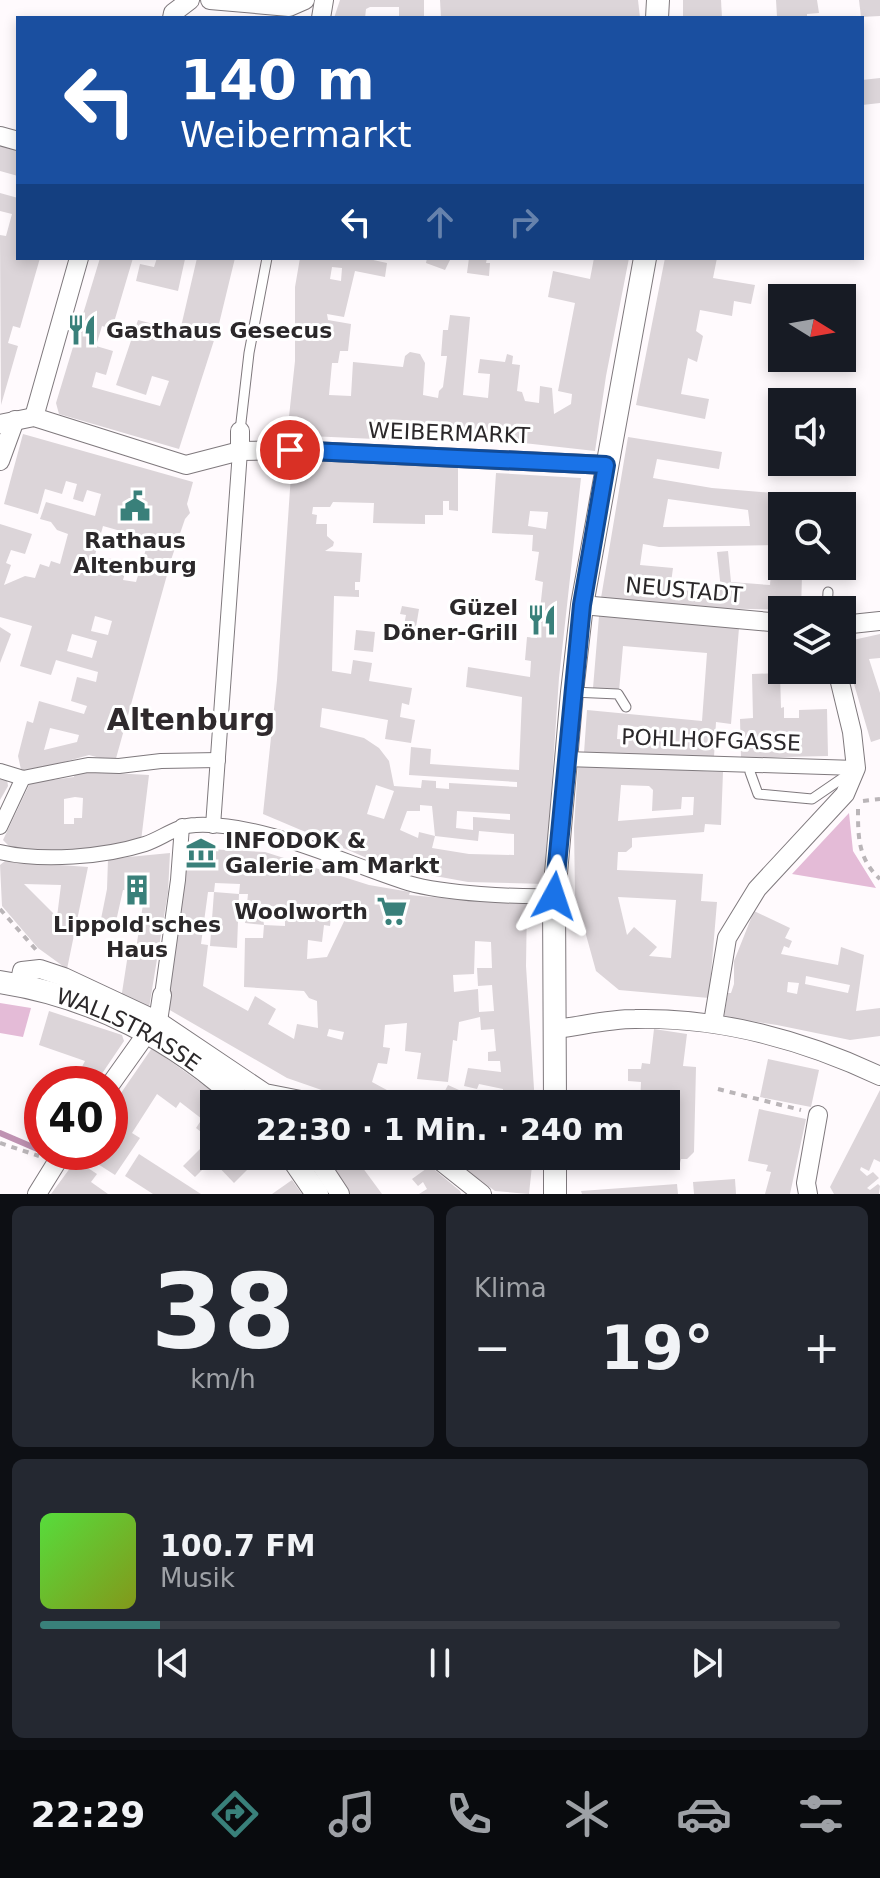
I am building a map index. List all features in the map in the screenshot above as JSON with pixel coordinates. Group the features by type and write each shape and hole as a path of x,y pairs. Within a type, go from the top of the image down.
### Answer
{"street":[{"path":"172,16 190,0"},
{"path":"210,0 289,7 305,0"},
{"path":"0,461 7,422 34,417 78,260"},
{"path":"555,1090 554,896 572,692 582,605 645,260"},
{"name":"WEIBERMARKT","path":"34,417 186,465 240,451 290,450 606,465"},
{"path":"213,826 240,431"},
{"name":"NEUSTADT","path":"582,605 768,622"},
{"path":"856,624 880,621"},
{"path":"713,1023 727,938 757,889 845,794 856,768 852,732 840,684"},
{"name":"POHLHOFGASSE","path":"565,759 856,768"},
{"path":"0,771 23,778 88,765 218,760"},
{"path":"0,827 23,778"},
{"path":"0,852 72,857 140,845 182,826 213,826 261,833 413,884 484,894 554,896"},
{"path":"124,1066 152,1027 162,995 182,826"},
{"path":"10,984 22,971 40,969 64,977 254,1090"},
{"name":"WALLSTRASSE","path":"10,984 65,995 152,1027 226,1090"},
{"path":"555,1029 634,1019 713,1023 783,1039 848,1060 880,1076"},
{"path":"808,1194 806,1183 818,1115"},
{"path":"37,1194 52,1170"},
{"path":"301,1170 317,1194"},
{"path":"324,1170 340,1194"},
{"path":"452,1170 482,1194"},
{"path":"555,1170 555,1194"}],"lane":[{"path":"240,431 249,353 267,260"},
{"path":"828,592 828,596"},
{"path":"572,692 618,694 626,707"},
{"path":"751,765 750,772 758,794 812,799 856,768"}],"path":[{"path":"858,802 858,844 867,867 880,879"},
{"path":"0,909 64,977"},
{"path":"718,1089 818,1115"},
{"path":"0,1143 24,1149"}],"shaded area":[{"path":"849,813 853,851 876,888 792,874"},
{"path":"0,1003 31,1008 23,1037 0,1033"}],"building":[{"path":"340,0 424,0 424,16 399,16 399,7 370,7 366,9 365,16 335,16"},
{"path":"440,0 638,0 640,16 441,16"},
{"path":"683,0 721,0 722,16 683,16"},
{"path":"776,0 817,0 819,13 777,16"},
{"path":"859,0 880,0 880,16 861,16"},
{"path":"880,78 880,103 864,105 864,80"},
{"path":"0,145 16,150 16,175 0,171"},
{"path":"0,193 16,197 16,260 39,260 20,328 13,326 8,343 18,346 1,405 0,235 6,236 12,214 0,211"},
{"path":"99,260 132,260 112,329 102,326 96,346 113,351 106,375 96,372 92,387 160,406 169,381 152,376 146,395 116,385 138,320 180,331 197,260 235,260 218,328 179,449 59,414 56,403"},
{"path":"156,260 185,260 178,291 136,281 140,264 154,267"},
{"path":"300,260 373,260 387,263 385,277 355,271 344,317 327,314 328,320 351,324 348,351 340,351 338,363 332,363 329,395 351,396 353,362 403,367 405,356 410,352 420,354 425,363 423,395 438,398 443,387 447,356 441,356 443,330 448,330 450,315 470,317 463,395 488,398 490,374 478,373 480,359 505,362 507,354 513,356 512,364 520,365 517,391 522,392 525,401 539,403 540,386 552,388 554,414 571,404 572,394 558,391 575,303 548,297 553,271 590,279 594,260 629,260 595,451 451,435 452,439 419,437 419,441 287,435 295,361 295,287","holes":["332,267 342,268 341,281 330,279"]},
{"path":"427,260 450,260 445,270 426,263"},
{"path":"469,260 487,260 486,263 490,263 489,276 467,273"},
{"path":"665,260 717,260 713,278 755,285 751,304 734,301 732,316 700,310 696,331 703,336 697,362 688,358 681,394 709,399 705,419 636,405"},
{"path":"23,434 193,482 187,504 190,513 172,557 115,762 89,755 22,774 18,756 27,721 33,723 39,701 84,714 87,706 71,701 77,677 96,682 98,672 56,660 51,675 20,666 32,626 0,617 0,524 32,534 25,554 11,550 6,563 11,565 4,585 25,576 35,578 40,564 49,567 51,561 60,564 68,534 57,530 51,522 40,519 46,502 95,516 101,494 87,490 83,502 73,499 77,484 66,481 62,494 45,489 38,514 4,504","holes":["103,526 149,539 136,582 123,580 128,563 95,555","95,616 112,621 108,635 91,631","72,634 97,641 92,658 67,651","50,728 79,735 77,742 44,750"]},
{"path":"628,437 722,452 719,469 657,459 653,478 712,488 768,493 768,545 659,547 643,544 640,565 673,568 670,590 721,590 717,552 728,551 731,582 770,585 770,580 802,580 801,596 768,596 768,609 701,608 601,598","holes":["668,499 748,510 750,526 663,527"]},
{"path":"292,460 458,467 458,511 449,510 449,501 443,501 443,515 425,515 425,524 373,523 374,503 333,502 330,507 313,507 312,514 317,515 316,524 327,524 327,536 334,542 325,551 362,553 360,582 355,582 359,597 334,596 332,671 351,674 353,660 372,663 369,681 412,688 409,705 402,703 400,717 415,720 411,743 385,739 388,720 328,709 322,708 320,727 364,738 379,748 389,761 394,786 421,788 422,780 436,781 436,788 449,789 449,783 517,787 517,782 409,775 411,747 431,749 430,764 519,770 522,697 466,687 468,667 530,677 531,661 525,660 527,637 537,638 543,582 535,580 539,552 532,551 533,535 492,533 496,473 581,478 559,678 545,884 468,882 413,872 374,861 263,814 277,680","holes":["530,511 548,512 546,529 528,526","376,785 394,791 384,819 367,814","420,805 432,806 435,836 419,832 418,838 400,830 407,811 420,811","457,811 510,814 510,820 473,817 473,830 456,828","479,831 514,834 514,855 469,854 432,848 435,836 478,841"]},
{"path":"402,606 419,609 416,627 404,625 406,615 400,614"},
{"path":"599,616 739,628 731,724 716,722 714,757 584,753 587,710 702,721 707,653 623,646 619,691 593,688","holes":["618,725 658,729 656,742 617,739"]},
{"path":"0,627 11,634 0,663"},
{"path":"356,630 375,632 373,652 354,650"},
{"path":"880,634 880,658 869,659 880,693 880,739 871,742 854,684 856,639"},
{"path":"768,673 768,684 780,684 784,718 799,718 799,710 827,709 828,756 741,758 740,719 753,718 752,674"},
{"path":"578,765 723,772 721,825 705,824 704,832 632,838 632,847 626,852 618,852 617,870 703,874 701,901 717,902 709,998 619,990 596,971 575,895 574,827","holes":["621,785 649,786 653,790 652,811 681,809 682,797 694,797 693,815 618,821","618,897 676,900 671,958 649,956 657,947 634,927 627,935"]},
{"path":"75,771 149,775 141,841 73,850 13,850 3,840 30,783 74,777","holes":["83,798 82,818 74,818 74,824 64,824 64,799"]},
{"path":"0,776 7,779 8,786 0,800"},
{"path":"188,848 265,852 369,885 410,892 409,895 527,902 526,966 534,1090 503,1090 479,1084 477,1089 464,1086 468,1068 501,1072 500,1061 488,1061 488,1052 496,1051 494,1029 481,1030 480,1017 459,1022 457,1041 453,1040 448,1082 417,1079 421,1053 405,1051 407,1023 385,1025 383,1047 390,1048 387,1064 378,1063 372,1082 387,1090 322,1090 287,1078 168,1009","holes":["215,883 240,884 239,894 248,894 245,923 264,925 263,938 245,938 244,987 304,991 309,998 317,1001 318,1028 297,1024 294,1039 268,1024 276,1009 255,996 248,1011 203,986 208,945 201,944 208,892 214,892","261,904 316,915 315,922 285,919 285,926 264,925","317,907 333,912 331,917 316,915","342,909 349,911 327,957 307,959 308,940 322,942 324,925 330,926 331,917 339,919","475,941 491,942 492,968 477,968 478,986 492,985 494,1011 479,1012 478,989 454,992 453,975 474,974","329,1029 344,1032 342,1040 327,1036"]},
{"path":"170,853 168,892 149,1008 121,999 128,954 135,955 145,892 123,890 115,926 100,924 107,889 108,859"},
{"path":"5,861 88,867 67,969 38,948 2,906 0,865","holes":["24,884 61,885 57,917"]},
{"path":"214,892 239,894 237,948 210,946"},
{"path":"754,911 790,928 785,938 792,941 789,948 784,946 781,954 838,965 841,947 864,955 856,1011 880,1008 880,1036 850,1040 724,1017 728,993 731,993 734,984 734,961","holes":["806,976 850,985 848,993 805,984","788,982 799,983 797,994 787,992"]},
{"path":"49,1011 122,1035 124,1041 107,1066 82,1066 85,1061 39,1045"},
{"path":"654,1029 687,1034 683,1066 696,1067 694,1152 687,1159 681,1159 680,1163 680,1090 641,1090 641,1082 628,1081 628,1069 641,1069 642,1063 650,1064"},
{"path":"152,1048 210,1090 200,1090 200,1117 180,1102 176,1108 157,1094 132,1133 140,1138 128,1156 128,1083"},
{"path":"768,1059 819,1070 811,1107 760,1097"},
{"path":"880,1090 880,1162 874,1159 869,1171 861,1167 860,1170 867,1176 873,1172 879,1178 867,1188 870,1190 878,1184 879,1194 834,1194 830,1187"},
{"path":"759,1109 806,1119 790,1194 765,1194 771,1172 766,1171 768,1165 748,1161"},
{"path":"200,1149 202,1170 195,1177 183,1166"},
{"path":"139,1154 201,1194 153,1194 125,1176"},
{"path":"69,1170 91,1170 97,1174 91,1182 108,1194 51,1194"},
{"path":"222,1170 247,1170 234,1183"},
{"path":"332,1170 364,1170 382,1194 348,1194"},
{"path":"424,1170 435,1170 461,1194 419,1194 427,1189 423,1182 418,1186 412,1179"},
{"path":"467,1170 532,1170 529,1194 495,1191"},
{"path":"735,1179 736,1194 694,1194 693,1182"},
{"path":"292,1180 302,1194 272,1194"},
{"path":"677,1184 678,1194 582,1194 581,1191"}],"waterway":[{"path":"0,1133 24,1143"}],"place":[{"name":"Gasthaus Gesecus","path":"82,330"},
{"name":"Rathaus Altenburg","path":"135,506"},
{"name":"Güzel Döner-Grill","path":"542,620"},
{"name":"INFODOK & Galerie am Markt","path":"201,853"},
{"name":"Lippold'sches Haus","path":"137,890"},
{"name":"Woolworth","path":"392,911"}],"district":[{"name":"Altenburg","path":"191,719"}],"route":[{"path":"290,450 606,465 582,605 554,896"}]}
